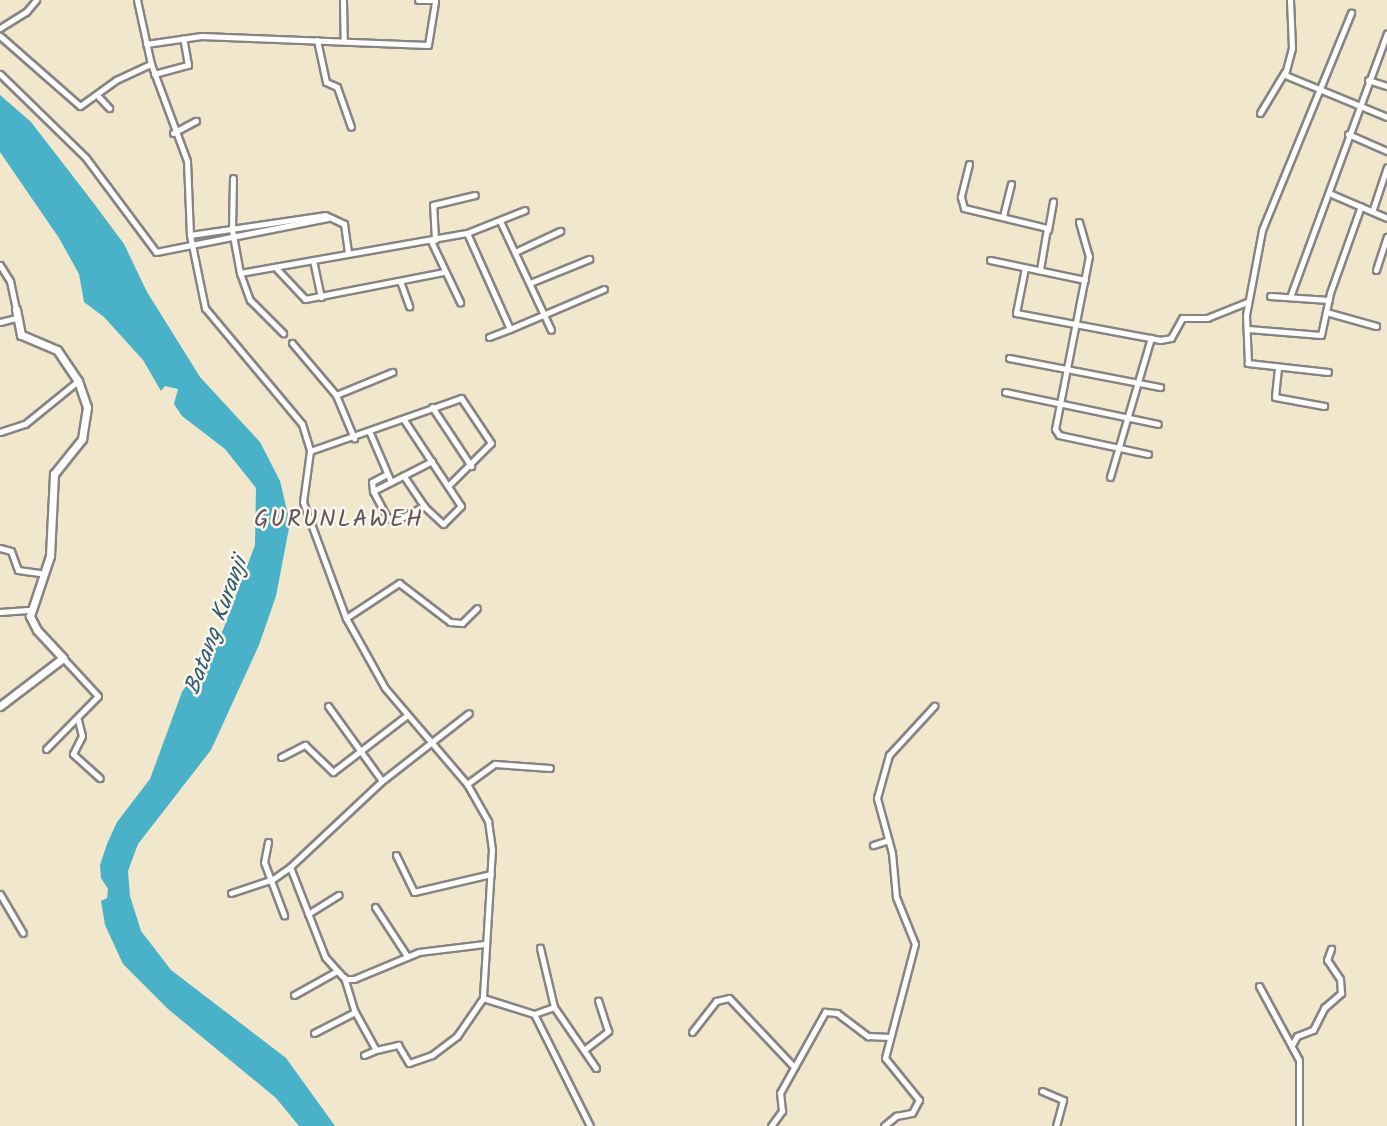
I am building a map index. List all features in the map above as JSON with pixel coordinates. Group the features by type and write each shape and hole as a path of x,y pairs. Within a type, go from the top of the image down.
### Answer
{"street":[{"path":"0,28 25,13 36,0"},
{"path":"137,0 154,74 173,133 188,168 190,235 208,313 298,418 310,451 303,502 346,618 385,688 406,716 467,784 490,827 491,874 483,998 463,1031 432,1055 409,1063 398,1045 364,1055"},
{"path":"343,0 344,39"},
{"path":"146,44 183,38 344,39 355,44 428,45 435,1 418,0"},
{"path":"1260,113 1284,73 1292,48 1290,0"},
{"path":"1328,372 1278,368 1247,362 1247,302 1262,230 1352,13"},
{"path":"1290,298 1358,106 1387,33"},
{"path":"0,36 78,106 97,96 116,80 151,64"},
{"path":"154,74 188,65 183,38"},
{"path":"317,40 326,82 337,87 351,127"},
{"path":"1284,73 1318,90 1387,117"},
{"path":"0,74 86,159 147,246 162,253 192,244 233,239 328,218"},
{"path":"1368,80 1387,86"},
{"path":"97,96 109,108"},
{"path":"173,133 196,121"},
{"path":"1348,134 1387,151"},
{"path":"969,164 961,197 964,208 1003,216 1048,230"},
{"path":"1373,209 1387,167"},
{"path":"233,178 232,230 240,273 250,300 283,333"},
{"path":"1003,216 1011,184"},
{"path":"1329,193 1373,209 1387,218"},
{"path":"460,302 444,272 433,240 433,205 475,195"},
{"path":"1040,270 1053,201"},
{"path":"1248,329 1318,337 1361,206"},
{"path":"240,273 467,233 525,210"},
{"path":"190,235 323,215 344,224 348,253"},
{"path":"281,221 282,229"},
{"path":"500,221 551,330"},
{"path":"1079,222 1088,249 1085,280 1056,433 1148,454"},
{"path":"516,253 560,231"},
{"path":"467,233 510,329"},
{"path":"1376,270 1387,237"},
{"path":"530,282 589,258"},
{"path":"313,260 321,297"},
{"path":"990,260 1085,280"},
{"path":"0,265 10,281 23,338 54,347 78,381 87,407 85,433 54,474 45,574 31,610 37,630 98,694 78,720 46,749"},
{"path":"275,267 303,298 321,297 444,272"},
{"path":"1025,268 1016,313 1166,341 1182,318 1207,318 1247,302"},
{"path":"400,281 409,306"},
{"path":"489,337 604,289"},
{"path":"1270,296 1329,300"},
{"path":"1326,312 1376,326"},
{"path":"0,322 16,313"},
{"path":"1110,477 1151,338"},
{"path":"292,343 336,395 354,438"},
{"path":"1009,358 1160,387"},
{"path":"1278,368 1275,397 1324,406"},
{"path":"336,395 392,372"},
{"path":"0,432 25,424 78,381"},
{"path":"1005,392 1158,424"},
{"path":"310,451 370,433 461,398 488,436 491,446 449,485"},
{"path":"432,407 471,466"},
{"path":"403,475 440,524 451,519 461,506 404,419"},
{"path":"370,433 391,482"},
{"path":"373,491 432,461"},
{"path":"387,474 373,482 373,491 393,521 424,506"},
{"path":"0,548 11,551 18,570 45,574"},
{"path":"346,618 399,583 450,622 463,622 477,608"},
{"path":"0,612 31,610"},
{"path":"0,706 62,657"},
{"path":"328,706 382,780"},
{"path":"884,1126 919,1104 917,1096 886,1064 889,1037 915,944 896,897 888,840 876,806 885,766 896,745 934,706"},
{"path":"231,893 273,878 290,867 382,780 434,745 469,713"},
{"path":"281,757 305,745 333,772 406,716"},
{"path":"78,720 82,736 72,753 100,778"},
{"path":"467,784 495,764 550,768"},
{"path":"873,845 888,840"},
{"path":"268,842 264,862 273,878 284,915"},
{"path":"396,855 414,892 491,874"},
{"path":"290,867 325,957 344,978 355,1012 376,1050"},
{"path":"0,894 23,933"},
{"path":"308,914 340,895"},
{"path":"375,907 407,956"},
{"path":"344,978 354,979 407,956 485,944"},
{"path":"540,948 554,1007 596,1068"},
{"path":"1292,1045 1297,1036 1313,1030 1324,1008 1341,993 1340,979 1327,960 1331,949"},
{"path":"294,995 337,971"},
{"path":"1259,986 1299,1060 1298,1126"},
{"path":"483,998 534,1014 554,1007"},
{"path":"692,1032 716,1001 729,998 794,1067"},
{"path":"584,1050 608,1031 598,1001"},
{"path":"314,1033 355,1012"},
{"path":"771,1126 780,1115 780,1093 825,1012 837,1013 868,1036 889,1037"},
{"path":"534,1014 590,1126"},
{"path":"1042,1091 1063,1100 1056,1126"}],"water":[{"path":"0,95 31,122 124,244 147,292 200,377 260,442 280,481 290,523 276,596 259,645 211,750 138,844 128,871 130,896 141,931 171,970 286,1058 335,1126 299,1126 276,1098 168,1009 123,964 105,925 101,901 107,898 108,889 101,878 100,865 107,844 117,822 150,779 182,692 223,630 255,545 256,488 225,449 182,416 174,404 178,389 165,386 161,391 143,360 104,317 84,302 79,274 59,238 0,152"}],"district":[{"name":"GURUNLAWEH","path":"339,520"}],"water label":[{"name":"Batang Kuranji","path":"217,626"}]}
